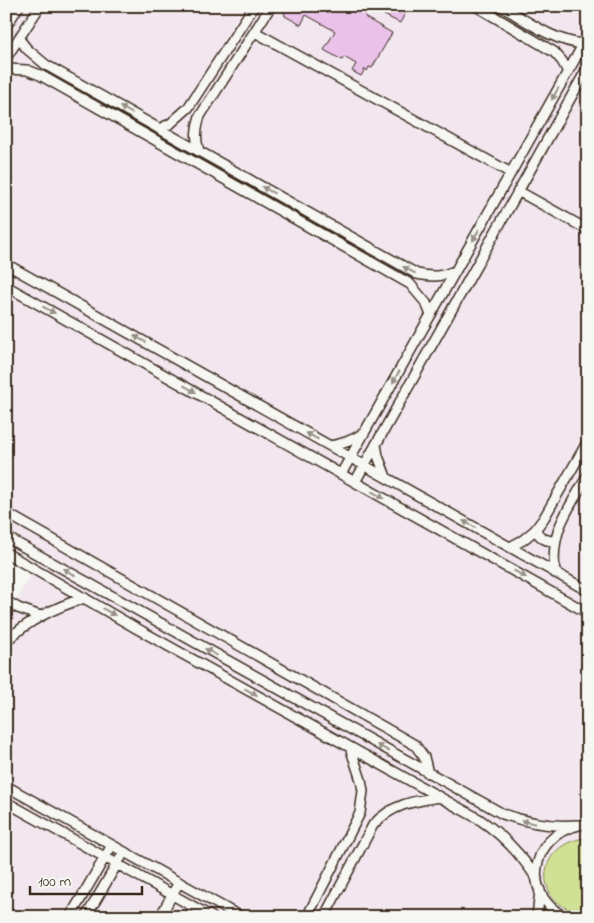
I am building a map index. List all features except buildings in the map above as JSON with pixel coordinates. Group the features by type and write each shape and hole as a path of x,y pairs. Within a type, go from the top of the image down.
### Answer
{"street":[{"path":"6,26 19,6"},
{"path":"6,58 40,6"},
{"path":"159,129 170,124 188,108 254,6"},
{"path":"199,151 196,134 200,116 272,6"},
{"path":"476,6 554,52 568,72"},
{"path":"501,6 560,39 572,43 586,40"},
{"path":"255,32 511,173"},
{"path":"18,39 46,65 417,274 430,277 443,276 456,271"},
{"path":"341,474 586,40"},
{"path":"354,482 588,67"},
{"path":"6,69 26,70 40,75 410,284 426,304 431,315"},
{"path":"518,191 588,230"},
{"path":"6,264 588,590"},
{"path":"6,286 588,613"},
{"path":"330,446 348,442 364,433"},
{"path":"510,547 523,540 535,530 544,518 588,441"},
{"path":"376,444 378,456 386,477"},
{"path":"555,572 555,542 559,526 588,475"},
{"path":"6,513 415,745 424,757 428,773"},
{"path":"535,530 540,537 547,541 555,542"},
{"path":"6,537 503,814 521,821 558,826 587,824"},
{"path":"6,553 479,818 496,830 526,861 551,907 565,917"},
{"path":"6,641 22,627 40,616 69,602 85,598"},
{"path":"6,601 18,608 40,616"},
{"path":"223,676 230,663"},
{"path":"307,917 360,813 363,802 362,785 350,746"},
{"path":"6,786 241,917"},
{"path":"324,917 373,824 393,808 408,802 440,797"},
{"path":"6,802 212,917"},
{"path":"479,818 487,806"},
{"path":"537,879 538,863 543,849 557,833 576,825"},
{"path":"72,839 79,827"},
{"path":"70,917 112,845"},
{"path":"86,917 124,852"},
{"path":"160,917 179,882"},
{"path":"537,917 540,889"}],"shaded area":[{"path":"6,6 588,6 588,917 6,917 6,617 38,563 6,545"}],"green space":[{"path":"588,838 588,913 570,909 557,901 549,890 546,877 548,864 555,852 567,843"}]}
